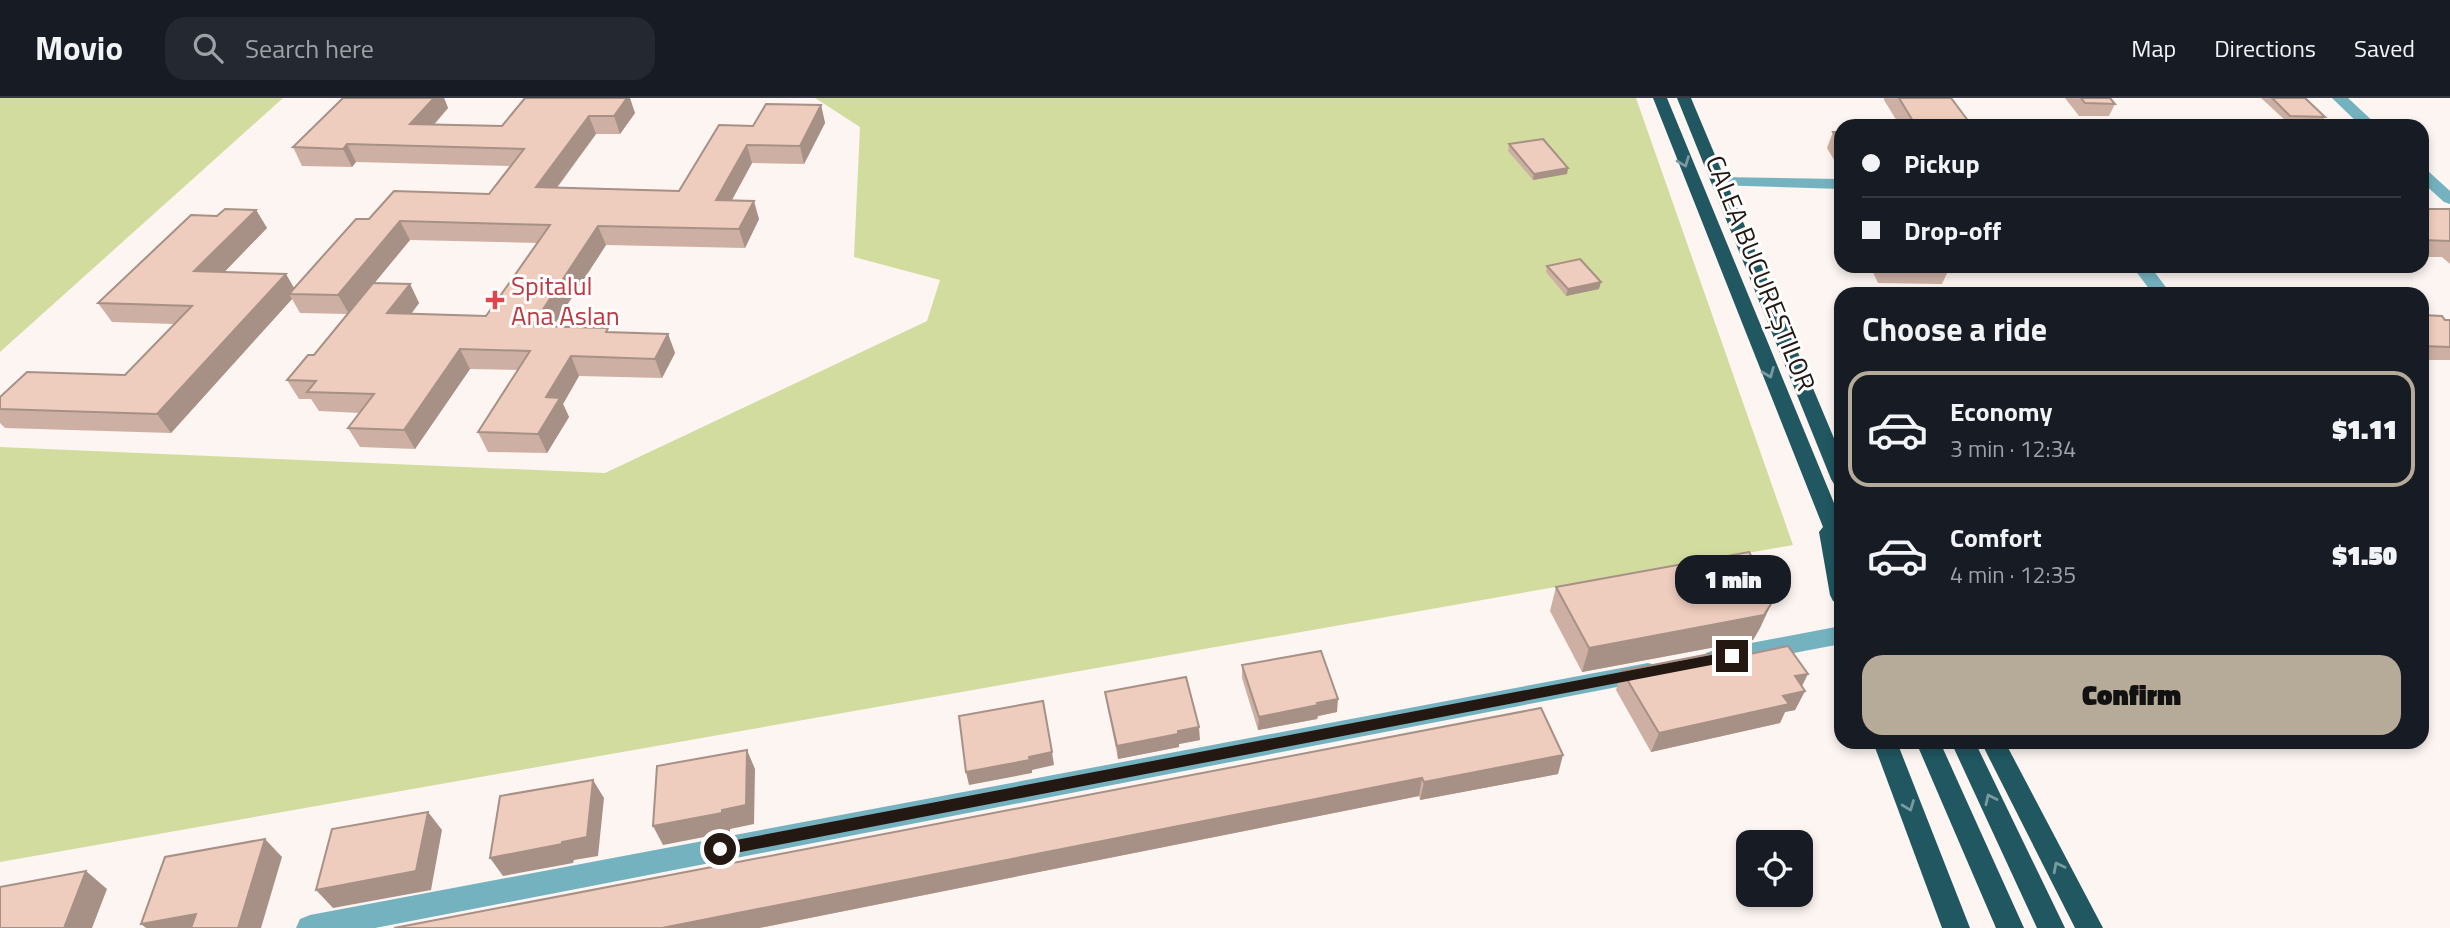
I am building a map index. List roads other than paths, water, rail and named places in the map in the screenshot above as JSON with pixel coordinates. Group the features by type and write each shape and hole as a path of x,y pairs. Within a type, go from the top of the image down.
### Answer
{"highway":[{"name":"CALEA BUCUREȘTILOR","path":"1660,98 1834,531"},
{"name":"CALEA BUCUREȘTILOR","path":"1684,98 1834,462"},
{"path":"1826,513 1834,557"},
{"path":"1888,749 1956,928"},
{"path":"1931,749 2010,928"},
{"path":"1966,749 2051,928"},
{"path":"1997,749 2089,928"}],"street":[{"path":"2339,98 2362,119"},
{"path":"2429,180 2448,195"},
{"path":"1720,182 1834,184"},
{"path":"2429,193 2448,195"},
{"path":"310,928 1834,636"}],"place":[{"name":"Spitalul Ana Aslan","path":"495,300"}]}
